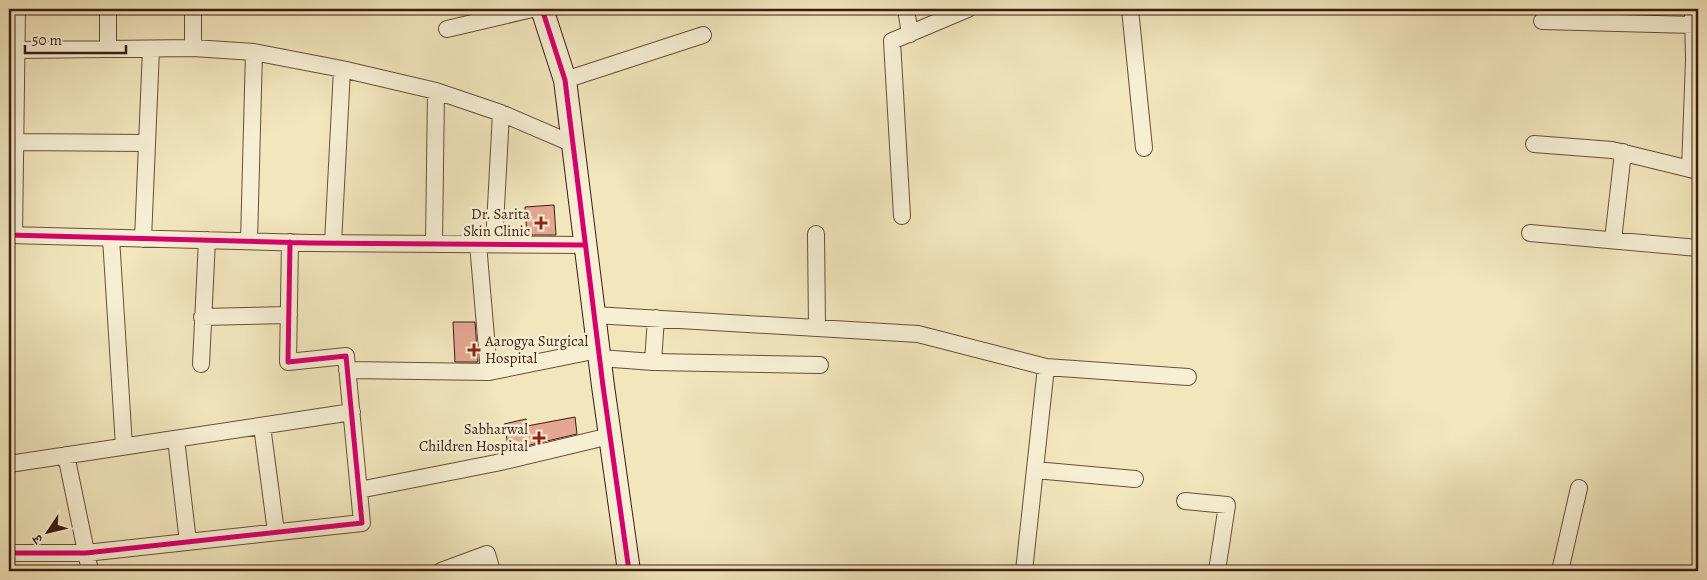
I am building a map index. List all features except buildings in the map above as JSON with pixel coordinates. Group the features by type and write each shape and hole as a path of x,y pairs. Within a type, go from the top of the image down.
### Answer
{"street":[{"path":"17,9 18,50 13,103 16,142 11,235 334,243 585,245"},
{"path":"108,9 108,49"},
{"path":"193,9 193,48"},
{"path":"447,29 532,9"},
{"path":"542,9 565,80 599,354 629,571"},
{"path":"906,9 910,34"},
{"path":"902,216 892,41 968,9"},
{"path":"1130,9 1144,148"},
{"path":"1534,144 1623,152 1694,170 1693,17 1542,21"},
{"path":"565,80 703,35"},
{"path":"18,50 193,48 254,52 342,69 436,91 501,113 573,144"},
{"path":"143,239 151,49"},
{"path":"249,241 254,52"},
{"path":"334,243 342,69"},
{"path":"434,244 436,91"},
{"path":"490,372 486,244 501,113"},
{"path":"16,142 147,144"},
{"path":"1613,240 1623,152"},
{"path":"1530,233 1698,248"},
{"path":"816,234 817,328"},
{"path":"111,238 124,446"},
{"path":"201,364 207,240"},
{"path":"9,554 86,552 362,523 346,356 288,362 290,242"},
{"path":"202,316 289,315"},
{"path":"594,315 918,334 1046,367 1188,377"},
{"path":"653,362 656,318"},
{"path":"347,370 490,372 599,354 653,362 820,365"},
{"path":"1024,571 1046,367"},
{"path":"9,464 352,412"},
{"path":"262,426 276,532"},
{"path":"359,490 496,463 610,436"},
{"path":"176,439 188,542"},
{"path":"66,455 90,571"},
{"path":"1035,470 1135,479"},
{"path":"1560,571 1579,488"},
{"path":"1185,501 1227,505 1217,571"},
{"path":"441,571 487,554 492,571"}],"cycle path":[{"path":"542,9 565,80 603,386 629,571"},
{"path":"9,235 309,243 585,245"},
{"path":"9,553 86,553 362,523 346,356 288,362 290,242"}],"place":[{"name":"Dr. Sarita Skin Clinic","path":"541,223"},
{"name":"Aarogya Surgical Hospital","path":"474,350"},
{"name":"Sabharwal Children Hospital","path":"539,438"}]}
